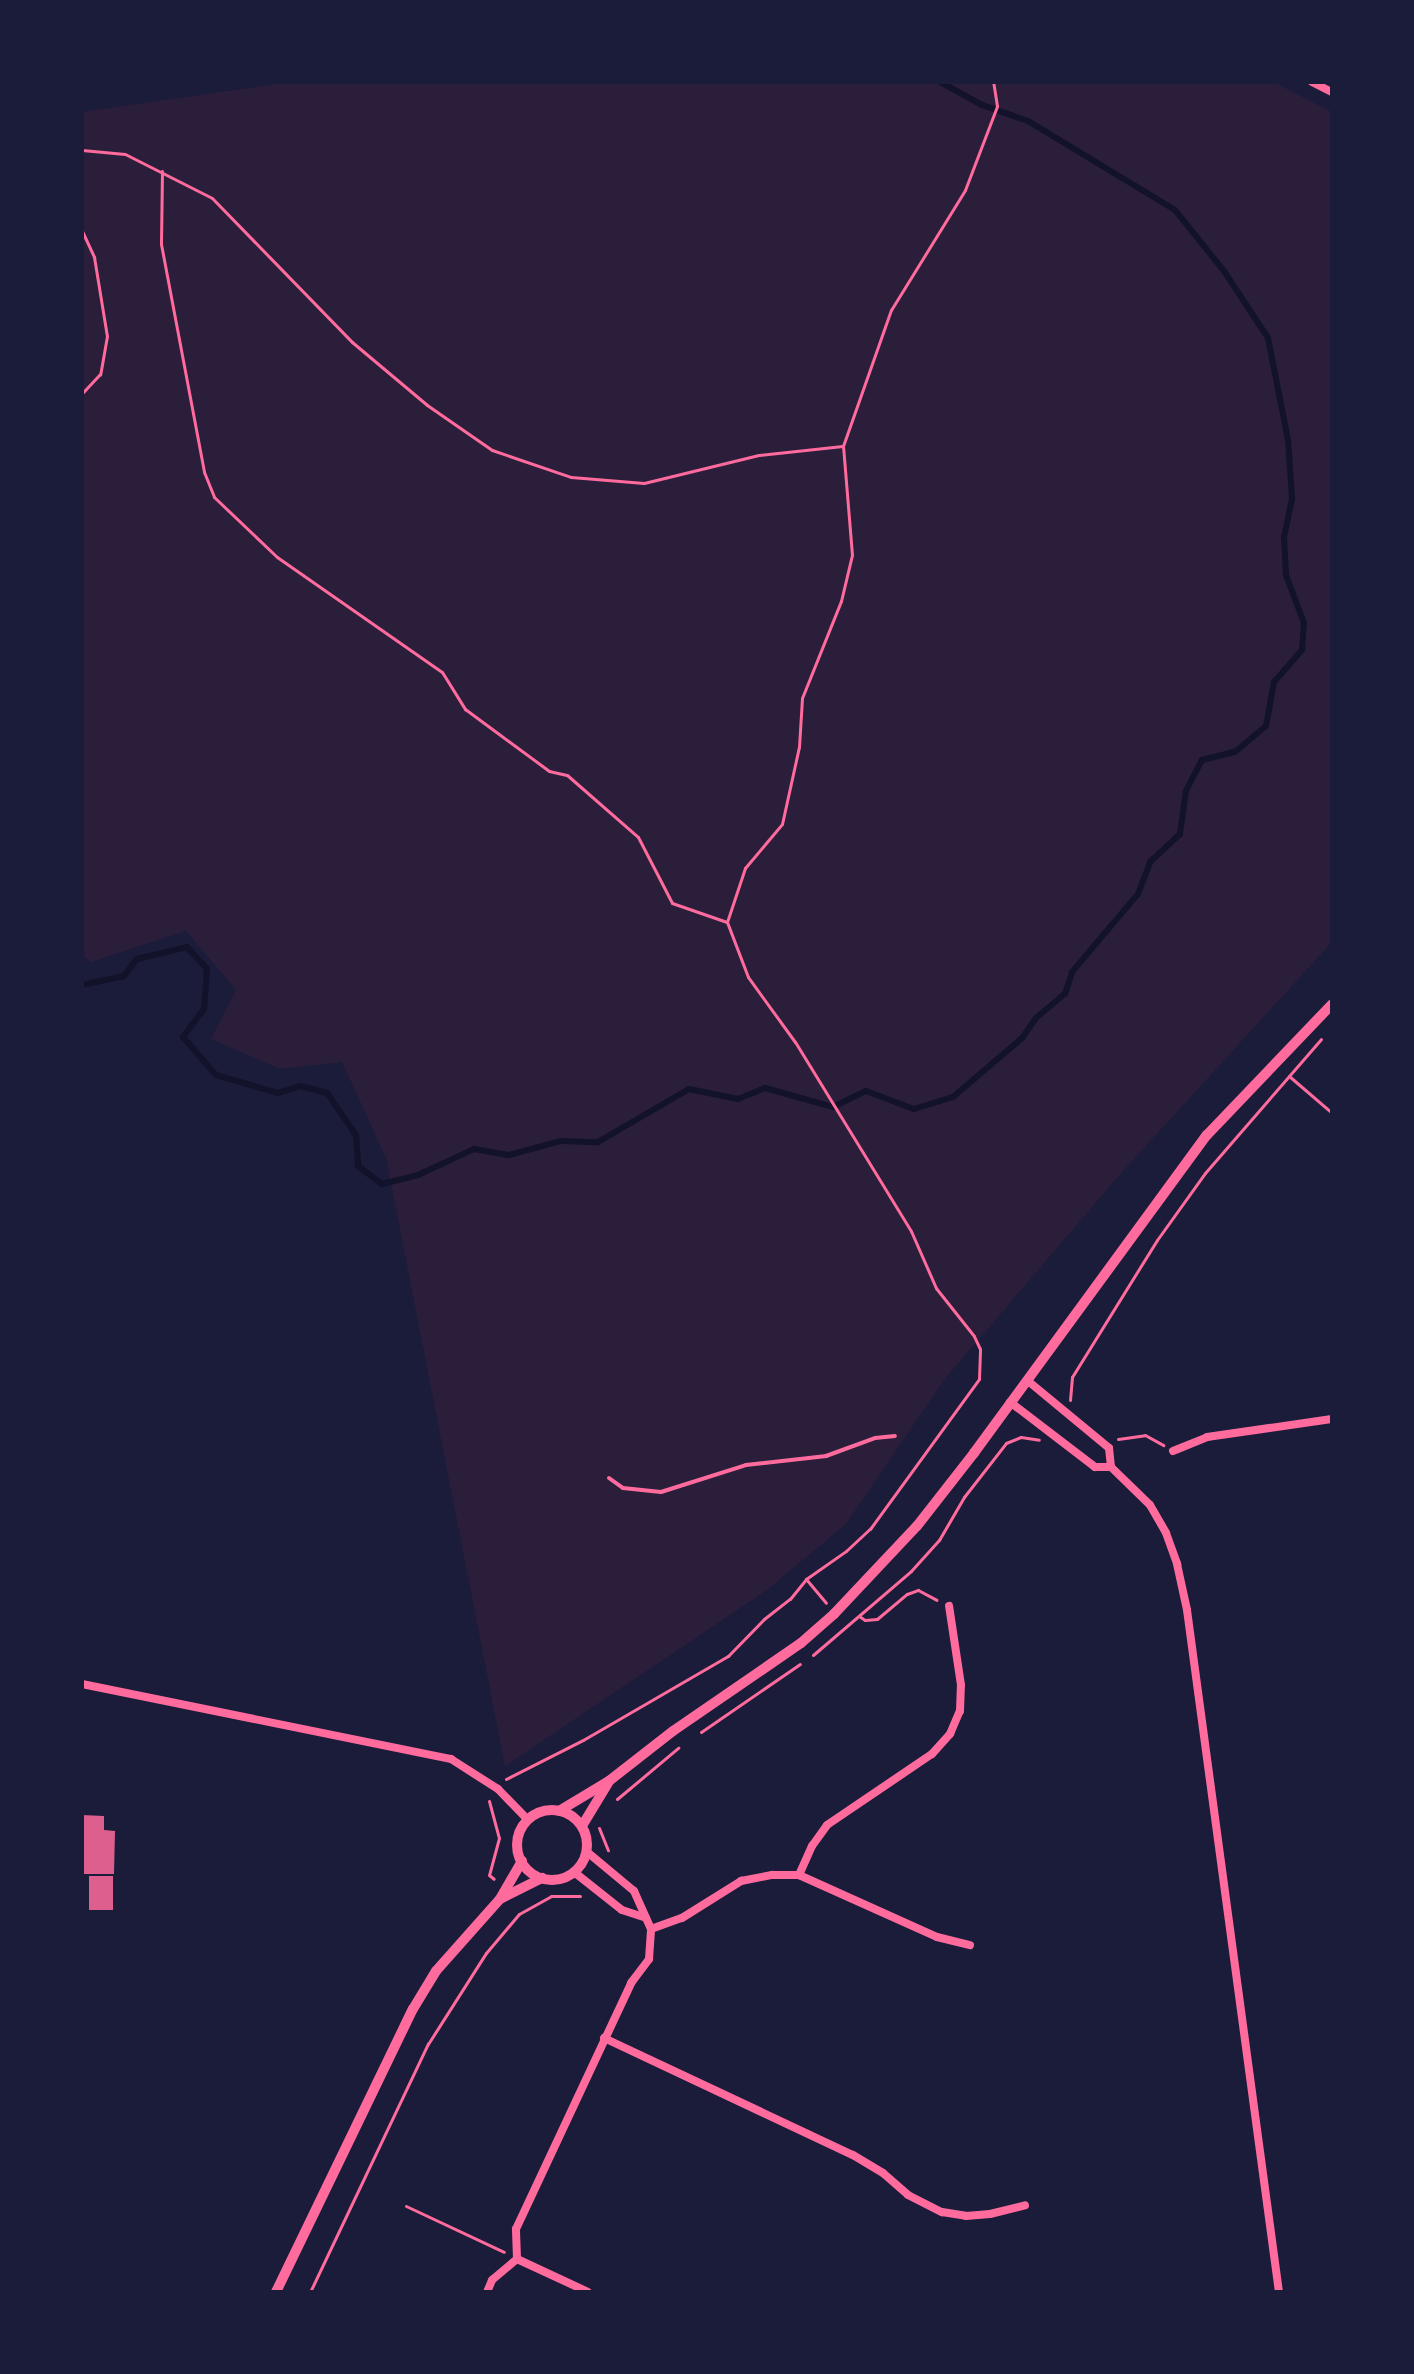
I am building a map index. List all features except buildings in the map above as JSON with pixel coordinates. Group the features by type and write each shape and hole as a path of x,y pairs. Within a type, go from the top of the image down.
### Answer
{"street":[{"path":"1312,82 1332,92"},
{"path":"542,1878 522,1861 518,1843 528,1820 539,1813 559,1811 609,1781 673,1731 801,1643 834,1614 917,1526 1028,1381 1207,1135 1332,1004"},
{"path":"1028,1381 1109,1448 1111,1467 1150,1505 1166,1533 1187,1610 1279,2292"},
{"path":"1010,1402 1095,1467 1111,1467"},
{"path":"1173,1451 1207,1437 1332,1419"},
{"path":"799,1875 812,1846 827,1825 932,1754 950,1734 960,1711 961,1685 949,1606"},
{"path":"82,1684 451,1759 498,1789 528,1820"},
{"path":"506,1894 542,1878 559,1879 574,1872 586,1851 582,1826 609,1781"},
{"path":"559,1811 582,1826"},
{"path":"517,2259 516,2229 631,1983 649,1959 651,1929 634,1891 586,1851"},
{"path":"276,2292 413,2009 436,1971 506,1894 522,1861"},
{"path":"574,1872 622,1910 646,1918"},
{"path":"651,1929 682,1918 741,1881 772,1875 799,1875 937,1937 970,1945"},
{"path":"604,2038 853,2155 883,2173 908,2195 942,2212 966,2216 990,2214 1025,2205"},
{"path":"487,2292 492,2280 517,2259"},
{"path":"517,2259 588,2292"}],"lane":[{"path":"609,1478 623,1488 661,1492 746,1465 826,1456 875,1438 895,1436"}],"path":[{"path":"526,1910 489,1875 499,1850 499,1838 489,1801 507,1777 583,1740 728,1656 806,1579 846,1551 870,1529 979,1379 980,1349 936,1288 911,1231 808,1064 748,977 727,922 745,868 782,824 799,747 802,698 841,601 849,570 852,555 843,446 891,310 965,190 997,106 993,82"},
{"path":"82,150 125,154 212,198 352,342 427,405 492,450 571,477 644,483 759,455 843,446"},
{"path":"162,171 161,244 204,472 214,497 277,557 442,672 465,709 549,771 567,775 638,837 672,903 727,922"},
{"path":"82,231 94,257 107,336 100,374 82,393"},
{"path":"1289,1076 1332,1113"},
{"path":"1109,1448 1118,1438 1145,1435 1173,1451"},
{"path":"859,1616 865,1620 877,1619 907,1594 918,1590 949,1606"},
{"path":"406,2206 517,2259"}],"shaded area":[{"path":"291,82 1273,82 1332,112 1332,942 1124,1170 944,1380 846,1524 767,1590 505,1766 386,1158 342,1062 280,1069 211,1039 236,990 186,931 91,962 82,955 82,112"}],"waterway":[{"path":"82,985 124,976 137,959 187,947 207,969 204,1009 183,1037 216,1075 278,1093 301,1086 327,1093 356,1135 358,1166 382,1184 418,1175 474,1149 509,1155 561,1141 598,1142 689,1089 738,1099 765,1088 833,1107 866,1091 914,1109 953,1097 1022,1038 1036,1018 1065,994 1072,972 1138,894 1150,862 1180,834 1186,791 1202,760 1235,752 1266,726 1274,682 1302,650 1304,623 1286,575 1284,537 1292,498 1288,440 1268,338 1224,271 1175,210 1028,121 982,105 940,82"}]}
